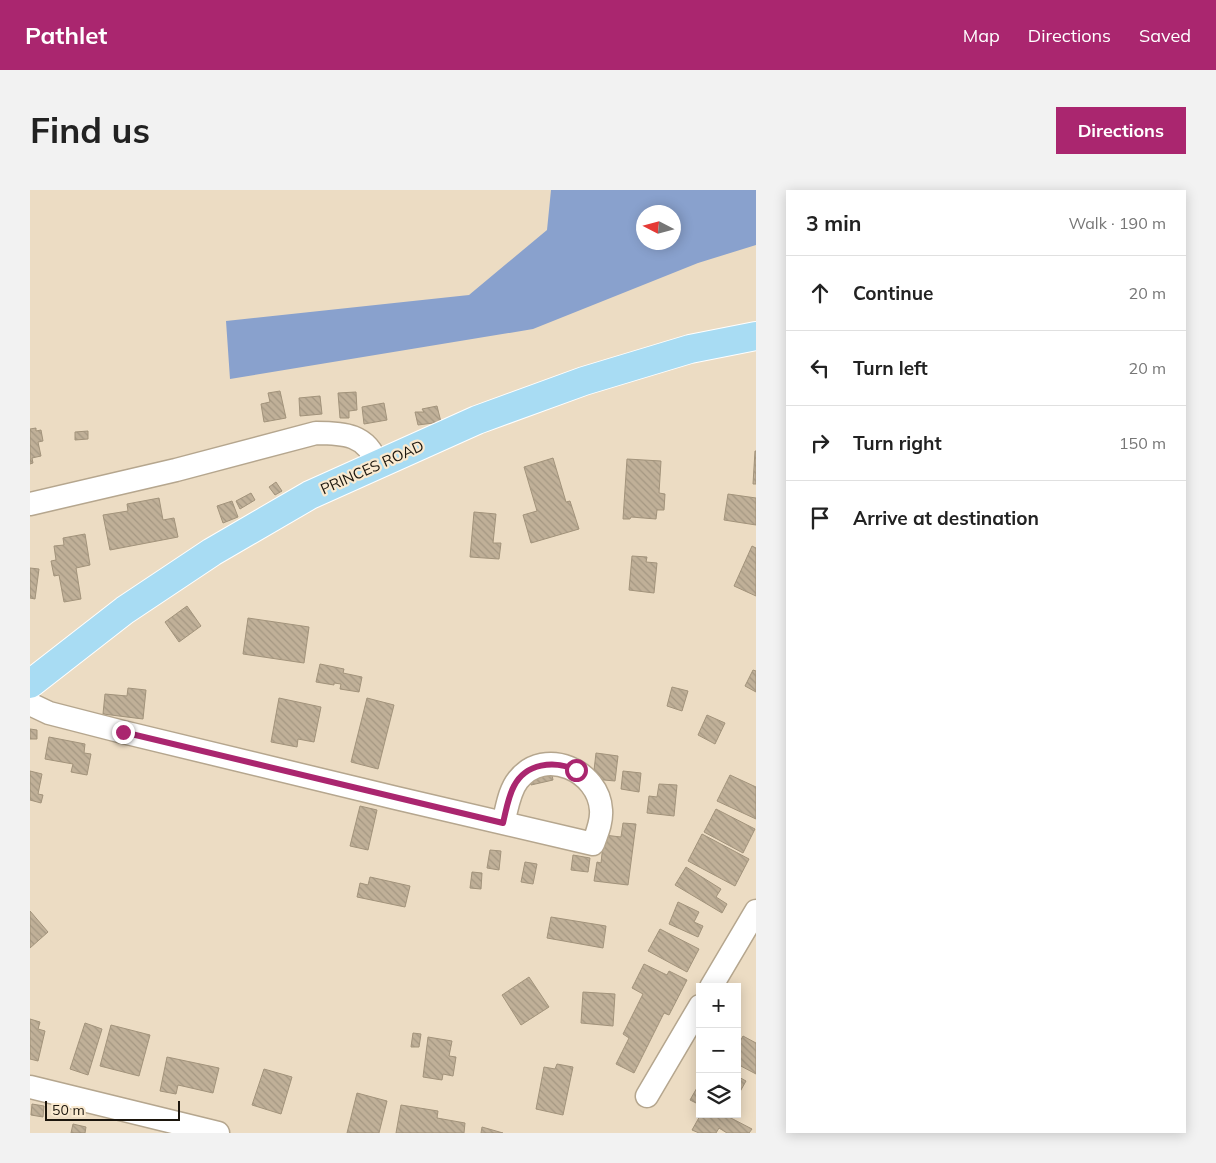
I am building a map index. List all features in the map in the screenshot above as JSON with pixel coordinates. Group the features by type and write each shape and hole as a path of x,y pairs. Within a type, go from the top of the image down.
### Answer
{"main road":[{"name":"PRINCES ROAD","path":"30,684 125,610 212,552 310,495 477,420 584,381 690,349 756,336"}],"street":[{"path":"30,504 166,472 316,433 339,433 355,438 370,450 377,465"},
{"path":"30,704 49,713 503,823 593,844 601,819 600,802 597,793 584,776 569,767 545,765 529,770 517,781 513,787 503,823"},
{"path":"713,983 756,911"},
{"path":"647,1096 696,1013"},
{"path":"30,1087 218,1133"}],"water":[{"path":"551,190 756,190 756,245 698,263 533,329 230,379 226,321 469,295 547,230"}],"building":[{"path":"280,391 286,418 264,422 261,404 270,402 268,393"},
{"path":"356,392 357,410 349,411 349,418 340,418 338,393"},
{"path":"320,396 322,414 300,416 299,398"},
{"path":"384,403 387,420 364,424 362,407"},
{"path":"437,406 441,422 418,425 415,412 424,412 422,409"},
{"path":"36,428 36,431 41,430 43,441 38,442 41,456 32,458 33,463 30,464 30,429"},
{"path":"88,431 88,439 75,440 75,432"},
{"path":"755,451 756,484 753,484"},
{"path":"553,458 566,502 570,501 579,529 531,543 523,515 537,511 524,467"},
{"path":"627,459 661,461 659,493 665,494 664,510 657,510 656,519 631,517 630,519 623,519"},
{"path":"276,482 282,491 275,495 269,487"},
{"path":"251,493 255,500 240,509 236,501"},
{"path":"728,494 756,498 756,525 724,520"},
{"path":"159,498 163,520 174,518 178,537 110,550 103,515 128,511 127,504"},
{"path":"232,501 238,517 223,523 217,506"},
{"path":"474,512 496,514 493,543 501,543 499,559 470,557"},
{"path":"85,534 90,565 76,568 81,599 64,602 59,575 54,576 51,561 56,560 54,546 64,545 63,538"},
{"path":"752,546 756,548 756,596 734,586"},
{"path":"632,556 647,557 646,562 657,563 654,593 629,590"},
{"path":"30,568 39,569 35,599 30,598"},
{"path":"187,606 201,626 179,642 165,622"},
{"path":"248,618 309,627 304,663 243,654"},
{"path":"320,664 344,669 343,673 362,677 359,692 340,689 341,684 334,683 334,685 316,682"},
{"path":"753,670 756,671 756,692 745,686"},
{"path":"672,687 688,691 682,711 667,706"},
{"path":"128,688 146,690 143,719 103,714 105,694 127,696"},
{"path":"279,698 321,707 314,742 298,739 297,747 271,742"},
{"path":"367,698 394,705 378,769 351,762"},
{"path":"707,715 725,723 715,744 698,735"},
{"path":"30,729 37,730 37,739 30,739"},
{"path":"49,737 85,744 84,753 91,754 87,775 71,772 73,764 45,759"},
{"path":"596,753 618,756 615,781 593,779"},
{"path":"551,769 553,780 531,785 528,774"},
{"path":"30,771 42,774 38,794 43,795 41,803 30,800"},
{"path":"623,771 641,773 639,792 621,789"},
{"path":"730,775 756,787 756,819 717,801"},
{"path":"659,784 677,785 674,816 647,813 649,796 657,797"},
{"path":"360,806 377,810 368,850 350,846"},
{"path":"716,809 755,829 743,853 704,832"},
{"path":"623,823 636,824 628,885 594,881 597,862 601,863 604,835 621,837"},
{"path":"702,834 749,859 735,886 688,861"},
{"path":"490,850 501,851 499,870 487,868"},
{"path":"573,855 590,858 588,872 571,870"},
{"path":"525,862 537,864 533,884 521,882"},
{"path":"686,867 721,889 716,897 727,904 722,913 675,885"},
{"path":"472,872 482,873 481,889 470,888"},
{"path":"370,877 410,886 405,907 357,897 360,883 368,885"},
{"path":"678,902 699,912 694,922 703,926 698,937 669,924"},
{"path":"30,911 48,932 30,948"},
{"path":"551,917 606,926 603,948 547,938"},
{"path":"660,929 699,949 687,972 648,951"},
{"path":"644,964 667,975 669,971 687,980 669,1015 664,1013 634,1073 616,1064 629,1038 623,1034 643,994 632,988"},
{"path":"529,977 549,1007 521,1025 502,995"},
{"path":"583,992 615,994 613,1026 581,1023"},
{"path":"30,1019 40,1022 38,1029 45,1031 38,1061 30,1059"},
{"path":"85,1023 102,1029 88,1075 70,1069"},
{"path":"111,1025 150,1035 139,1076 100,1066"},
{"path":"413,1033 421,1034 419,1047 411,1047"},
{"path":"743,1036 756,1043 756,1074 741,1066 741,1040"},
{"path":"428,1037 452,1041 449,1056 456,1057 453,1076 443,1074 442,1080 423,1077"},
{"path":"167,1057 219,1068 213,1093 178,1085 176,1094 160,1091"},
{"path":"557,1064 573,1067 563,1115 536,1109 544,1067 555,1069"},
{"path":"264,1069 292,1077 281,1114 252,1105"},
{"path":"741,1078 746,1081 741,1090"},
{"path":"696,1090 696,1103 690,1100"},
{"path":"357,1093 387,1101 379,1133 347,1133"},
{"path":"32,1104 44,1106 43,1117 31,1115"},
{"path":"401,1105 438,1111 437,1118 465,1123 464,1133 396,1133"},
{"path":"699,1118 731,1118 752,1129 749,1133 727,1133 719,1128 716,1133 699,1133 692,1130"},
{"path":"73,1124 86,1127 85,1133 71,1133"},
{"path":"482,1127 503,1133 481,1133"}],"route":[{"path":"123,732 503,823 513,787 529,770 545,765 561,765 576,770"}]}
